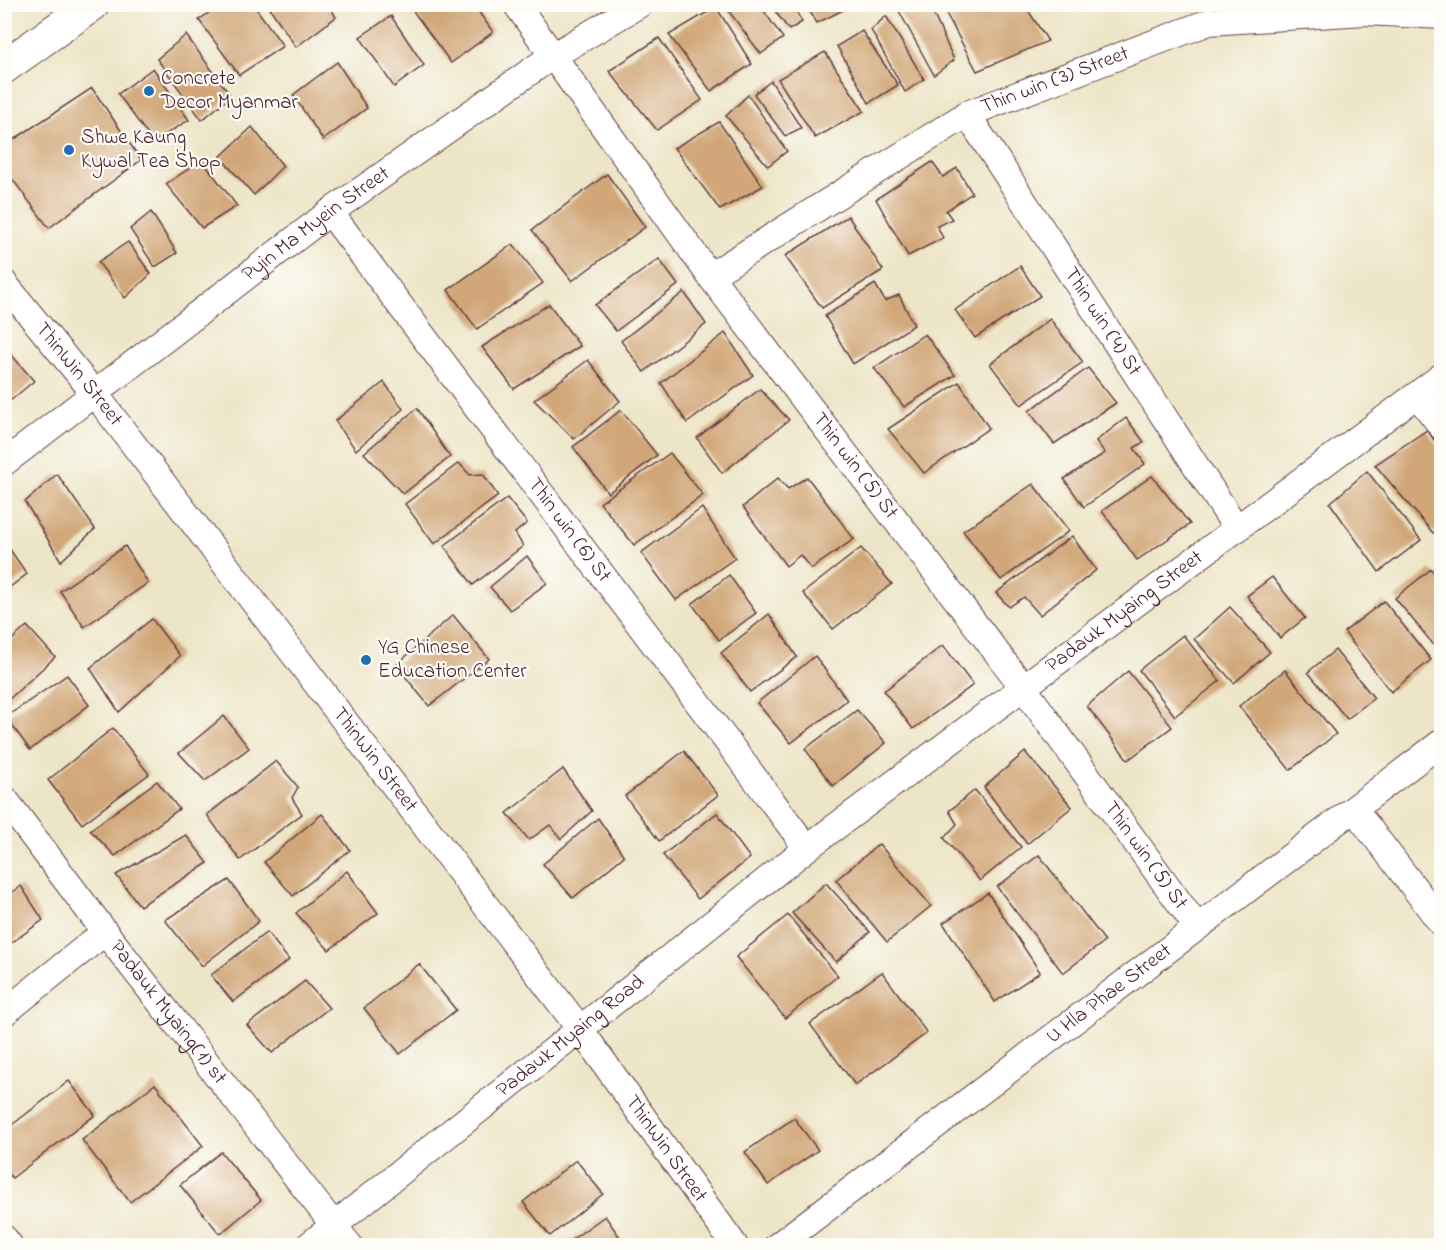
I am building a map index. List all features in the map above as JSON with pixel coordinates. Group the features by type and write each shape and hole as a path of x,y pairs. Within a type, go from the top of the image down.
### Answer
{"main road":[{"path":"4,67 93,4"}],"street":[{"name":"Thin win (5) St","path":"516,4 551,57 710,276 1023,687 1197,927"},
{"name":"Pyin Ma Myein Street","path":"4,463 330,212 551,57 640,4"},
{"name":"Thin win (3) Street","path":"710,276 967,114 1205,13 1365,12 1442,16"},
{"name":"Thin win (4) St","path":"967,114 1237,528"},
{"name":"Thin win (6) St","path":"330,212 807,848"},
{"name":"ThinWin Street","path":"4,283 95,394 580,1029 735,1245"},
{"name":"Padauk Myaing Street","path":"807,848 1442,376"},
{"path":"1417,394 1442,427"},
{"name":"U Hla Phae Street","path":"777,1245 1442,742"},
{"name":"Padauk Myaing(1) st","path":"4,798 105,932 350,1245"},
{"path":"1354,808 1442,924"},
{"name":"Padauk Myaing Road","path":"308,1245 807,848"},
{"path":"4,1013 105,932"},
{"path":"4,1238 10,1245"}],"building":[{"path":"221,4 253,4 283,46 239,75 199,20"},
{"path":"267,4 328,4 336,17 296,47"},
{"path":"408,4 473,4 493,32 451,63"},
{"path":"734,4 759,4 783,38 761,54 727,9"},
{"path":"770,4 792,4 802,22 789,30"},
{"path":"805,4 848,4 849,7 817,23"},
{"path":"910,4 929,4 954,60 934,75 899,11"},
{"path":"941,4 1024,4 1048,41 977,71"},
{"path":"716,7 752,64 711,91 669,35"},
{"path":"391,16 424,65 394,87 360,37"},
{"path":"886,16 924,79 905,92 871,30"},
{"path":"862,31 898,85 869,103 837,46"},
{"path":"186,35 231,96 202,120 157,59"},
{"path":"659,38 702,100 657,130 609,71"},
{"path":"825,52 864,111 815,138 778,79"},
{"path":"337,62 367,108 323,140 293,95"},
{"path":"153,68 189,120 153,142 118,94"},
{"path":"771,81 801,128 785,136 754,94"},
{"path":"92,88 141,160 49,228 4,168 4,146"},
{"path":"748,95 787,151 768,166 726,116"},
{"path":"719,122 763,186 720,210 674,148"},
{"path":"252,127 283,166 254,195 220,157"},
{"path":"202,160 237,206 202,228 166,184"},
{"path":"932,162 943,177 957,168 972,193 946,211 952,219 937,226 943,238 908,256 876,199"},
{"path":"607,174 645,227 572,281 532,230"},
{"path":"151,212 177,253 155,267 130,229"},
{"path":"848,216 883,270 822,308 785,256"},
{"path":"128,242 151,274 125,298 98,262"},
{"path":"513,244 543,283 477,329 448,290"},
{"path":"659,259 678,285 616,331 595,305"},
{"path":"1020,266 1040,296 975,338 955,310"},
{"path":"875,284 885,301 899,295 914,325 853,364 825,316"},
{"path":"684,292 706,324 644,372 621,341"},
{"path":"549,304 580,346 514,389 482,347"},
{"path":"1050,319 1083,362 1021,405 990,364"},
{"path":"725,333 753,375 687,423 661,383"},
{"path":"925,334 955,375 904,407 874,368"},
{"path":"4,346 34,381 4,406"},
{"path":"588,360 620,401 574,439 534,400"},
{"path":"1088,368 1116,403 1054,444 1029,411"},
{"path":"384,382 403,409 356,450 335,421"},
{"path":"959,382 989,428 924,473 888,429"},
{"path":"760,389 789,420 722,473 697,438"},
{"path":"417,408 450,457 403,494 364,453"},
{"path":"621,410 657,455 608,493 573,447"},
{"path":"1126,418 1144,442 1134,448 1145,464 1084,507 1064,479 1105,453 1096,441"},
{"path":"1427,430 1442,451 1442,526 1433,533 1375,465"},
{"path":"670,453 703,495 634,545 600,503"},
{"path":"459,463 470,475 483,474 498,496 434,544 405,504"},
{"path":"1367,471 1421,540 1379,572 1330,503"},
{"path":"57,474 95,529 61,561 25,502"},
{"path":"1152,476 1190,524 1137,560 1102,511"},
{"path":"807,477 854,539 811,569 800,555 786,566 743,507 778,478 788,489"},
{"path":"1033,484 1069,531 1001,580 963,531"},
{"path":"507,498 527,523 515,533 523,546 473,585 444,546"},
{"path":"702,508 735,558 676,600 641,553"},
{"path":"1072,536 1096,570 1040,615 1024,597 1009,607 996,593"},
{"path":"4,541 27,574 6,590 4,588"},
{"path":"125,546 148,583 84,627 60,591"},
{"path":"861,548 892,584 833,629 803,593"},
{"path":"527,556 547,583 510,610 490,587"},
{"path":"1431,569 1442,583 1442,655 1395,598"},
{"path":"729,575 756,613 719,640 692,604"},
{"path":"1272,577 1305,618 1280,638 1247,596"},
{"path":"1384,601 1431,660 1391,692 1344,632"},
{"path":"1230,607 1270,652 1234,683 1194,639"},
{"path":"769,614 797,657 750,692 721,653"},
{"path":"453,615 489,659 429,706 396,665"},
{"path":"152,619 180,656 119,712 90,668"},
{"path":"27,626 55,657 6,702 4,700 4,647"},
{"path":"1183,635 1220,681 1175,716 1139,670"},
{"path":"943,645 973,685 913,729 884,691"},
{"path":"1335,650 1374,698 1347,719 1308,672"},
{"path":"815,656 847,700 791,743 757,703"},
{"path":"1285,670 1336,734 1290,770 1239,706"},
{"path":"1128,671 1172,727 1128,760 1087,706"},
{"path":"67,675 89,705 30,750 6,717"},
{"path":"857,710 886,743 833,786 805,749"},
{"path":"224,716 249,748 205,781 179,753"},
{"path":"113,728 149,774 82,824 48,780"},
{"path":"684,751 718,795 659,841 625,796"},
{"path":"1025,752 1072,807 1027,844 984,787"},
{"path":"276,761 298,787 292,798 302,814 240,860 207,815"},
{"path":"563,769 592,811 561,839 550,825 529,840 507,813"},
{"path":"157,781 179,809 115,856 90,830"},
{"path":"975,790 1021,847 980,881 944,838 957,824 949,811"},
{"path":"717,813 750,858 698,899 663,855"},
{"path":"322,814 350,850 293,896 264,862"},
{"path":"598,818 624,856 573,898 543,864"},
{"path":"186,835 208,863 140,906 116,875"},
{"path":"879,844 931,906 887,942 836,880"},
{"path":"1039,855 1105,941 1063,973 997,887"},
{"path":"347,871 378,913 329,950 296,913"},
{"path":"229,880 259,921 202,966 165,920"},
{"path":"826,883 870,932 836,962 792,913"},
{"path":"21,886 43,920 4,948 4,898"},
{"path":"988,893 1040,972 995,1002 943,923"},
{"path":"788,915 838,976 785,1018 736,957"},
{"path":"267,932 289,960 233,1002 211,975"},
{"path":"419,964 456,1010 400,1054 364,1008"},
{"path":"882,972 927,1033 855,1085 810,1024"},
{"path":"305,981 329,1008 272,1053 247,1025"},
{"path":"69,1081 95,1115 12,1178 4,1168 4,1131"},
{"path":"155,1084 203,1146 130,1202 82,1140"},
{"path":"794,1118 818,1150 768,1185 745,1152"},
{"path":"221,1152 261,1200 220,1234 180,1185"},
{"path":"576,1160 603,1194 550,1236 523,1202"},
{"path":"605,1216 626,1246 563,1246"}],"place":[{"name":"Concrete Decor Myanmar","path":"149,91"},
{"name":"Shwe Kaung Kywal Tea Shop","path":"69,150"},
{"name":"YG Chinese Education Center","path":"366,660"}]}
